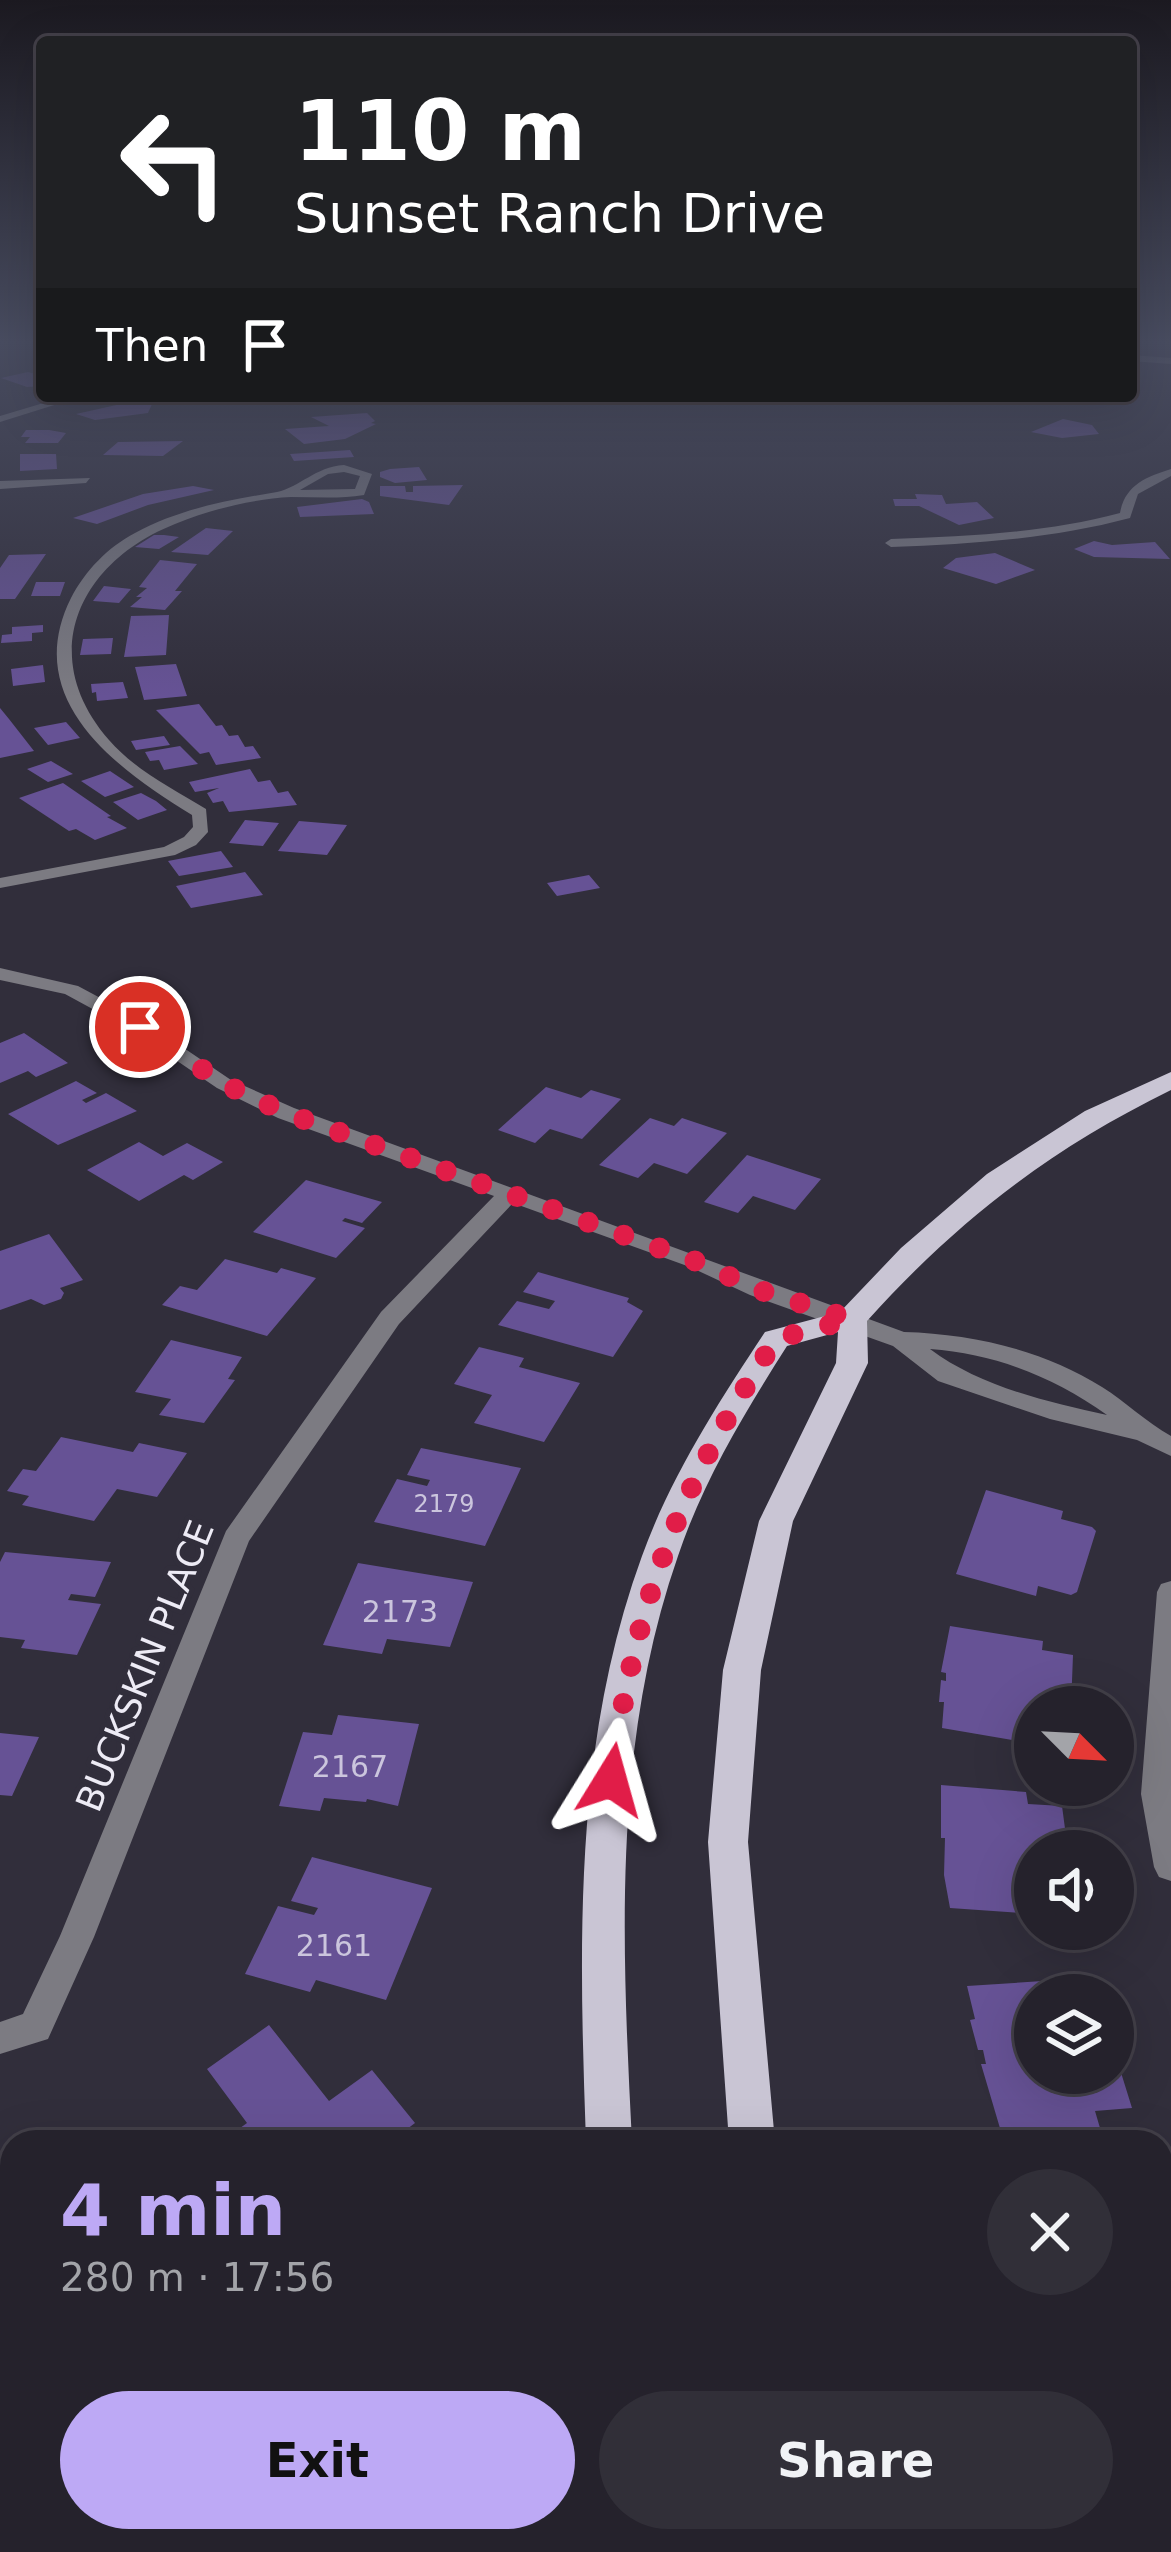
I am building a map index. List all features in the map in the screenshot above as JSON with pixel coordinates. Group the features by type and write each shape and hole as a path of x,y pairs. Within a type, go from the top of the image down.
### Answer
{"main road":[{"path":"608,2130 600,1935 605,1828 617,1733 659,1556 695,1475 776,1339 851,1319 911,1254 997,1180 1055,1140 1171,1080"},
{"path":"751,2130 728,1841 742,1670 776,1520 852,1363 851,1319"}],"street":[{"path":"0,884 169,851 190,841 202,827 200,813 104,744 69,692 62,653 69,614 89,574 140,535 197,513 286,494 338,497 360,492 366,474 329,470 310,476 286,494"},
{"path":"891,543 1029,535 1126,515 1126,500 1139,485 1171,472"},
{"path":"0,485 86,480"},
{"path":"0,974 71,990 140,1027 224,1084 286,1113 698,1262 759,1290 851,1319 902,1340 947,1375 1059,1413 1144,1433 1171,1447"},
{"name":"BUCKSKIN PLACE","path":"17,2032 77,1937 236,1538 390,1318 508,1195"},
{"path":"1171,1592 1157,1794 1171,1867"}],"building":[{"path":"20,458 56,458 57,469 20,471"},
{"path":"419,467 427,480 395,483 380,477 380,472 390,469"},
{"path":"463,485 449,505 380,496 380,486 405,486 406,492 413,492 413,486"},
{"path":"193,486 214,490 148,505 97,524 73,518 143,494"},
{"path":"915,494 942,495 946,504 977,502 994,518 959,525 919,506 895,506 893,499 917,499"},
{"path":"362,499 374,514 300,517 297,507"},
{"path":"206,528 233,531 208,555 171,552"},
{"path":"154,535 179,537 159,549 135,547"},
{"path":"1094,541 1112,545 1155,542 1170,559 1094,557 1074,549"},
{"path":"995,553 1035,570 996,584 943,568 956,558"},
{"path":"46,554 15,599 0,599 0,568 9,555"},
{"path":"160,560 197,564 165,610 130,607 142,597 136,597 147,588 139,587"},
{"path":"36,582 65,582 60,596 31,596"},
{"path":"104,586 131,589 119,603 93,601"},
{"path":"169,615 166,655 124,657 131,616"},
{"path":"43,625 43,632 32,633 32,641 1,643 2,635 12,634 12,627"},
{"path":"113,638 111,654 80,655 83,639"},
{"path":"176,664 187,696 144,700 135,667"},
{"path":"43,665 45,682 13,686 11,669"},
{"path":"123,682 128,698 97,701 96,692 92,693 91,684"},
{"path":"199,704 216,726 222,725 229,736 238,735 261,758 216,765 209,752 200,754 156,710"},
{"path":"0,708 9,719 34,751 0,758"},
{"path":"66,722 80,738 48,745 34,728"},
{"path":"164,736 170,745 136,750 131,741"},
{"path":"180,746 198,764 164,770 159,760 150,761 145,752"},
{"path":"51,761 73,774 48,782 27,769"},
{"path":"250,769 258,782 270,780 278,793 288,791 297,805 229,812 223,801 213,803 207,793 219,788 195,792 189,782"},
{"path":"110,771 134,787 105,797 81,781"},
{"path":"63,783 127,828 95,840 76,829 69,831 19,798"},
{"path":"141,793 167,810 138,820 113,802"},
{"path":"245,820 279,823 263,846 229,843"},
{"path":"299,821 347,825 327,855 278,851"},
{"path":"221,851 233,867 179,876 168,861"},
{"path":"245,872 263,895 191,908 176,886"},
{"path":"589,875 600,888 557,896 547,883"},
{"path":"24,1033 68,1063 36,1077 28,1071 0,1083 0,1043"},
{"path":"76,1081 97,1093 82,1100 86,1103 106,1093 137,1111 58,1145 8,1114"},
{"path":"546,1087 581,1098 591,1090 621,1099 582,1139 550,1129 535,1143 498,1130"},
{"path":"650,1118 674,1126 682,1118 727,1133 687,1174 654,1163 638,1178 599,1165"},
{"path":"139,1142 163,1156 187,1143 223,1162 193,1180 184,1175 139,1201 87,1170"},
{"path":"747,1155 821,1179 795,1210 753,1196 738,1213 704,1202"},
{"path":"306,1180 382,1202 362,1223 342,1221 365,1228 336,1258 253,1232"},
{"path":"49,1234 83,1280 60,1288 61,1299 44,1305 31,1299 0,1310 0,1251"},
{"path":"225,1259 316,1278 267,1336 162,1305 180,1286 197,1290"},
{"path":"538,1272 629,1298 627,1302 643,1311 613,1357 498,1325 517,1301 549,1309 555,1301 523,1292"},
{"path":"171,1340 242,1357 228,1379 235,1380 204,1423 159,1415 171,1399 135,1392"},
{"path":"479,1347 524,1358 519,1367 580,1383 544,1442 474,1423 492,1395 454,1384"},
{"path":"61,1437 133,1452 139,1443 187,1453 157,1497 117,1489 94,1521 22,1505 29,1496 7,1491 23,1469 36,1471"},
{"path":"421,1448 521,1468 485,1546 374,1522 397,1479 427,1486 430,1480 407,1475"},
{"path":"986,1490 1063,1511 1061,1519 1096,1531 1077,1592 1071,1595 1038,1586 1036,1596 956,1574"},
{"path":"5,1552 111,1562 95,1597 71,1594 68,1600 101,1604 77,1655 21,1648 25,1640 0,1637 0,1562"},
{"path":"358,1563 473,1582 450,1647 387,1639 382,1654 323,1645"},
{"path":"950,1626 1043,1641 1042,1650 1073,1655 1072,1686 1014,1686 1014,1740 942,1728 944,1702 939,1702 946,1673 941,1672"},
{"path":"338,1715 419,1724 398,1806 367,1799 324,1798 320,1811 279,1806 303,1732 332,1735"},
{"path":"0,1733 39,1737 12,1796 0,1795"},
{"path":"941,1785 1014,1791 1014,1806 1062,1806 1065,1830 1014,1830 1014,1913 950,1908 944,1875 945,1838 941,1838"},
{"path":"312,1857 432,1888 386,2000 316,1980 310,1992 245,1974 278,1906 314,1915 318,1908 291,1901"},
{"path":"1014,1983 1014,2094 1128,2094 1132,2108 1095,2111 1100,2128 1001,2130 981,2064 986,2064 983,2050 978,2050 970,2020 975,2019 967,1986"},
{"path":"269,2025 329,2101 372,2070 415,2123 406,2130 237,2130 247,2123 207,2069"}],"route":[{"path":"140,1027 224,1084 286,1113 698,1262 759,1290 851,1319 803,1328 776,1339 695,1475 659,1556 634,1644 611,1780"}]}
